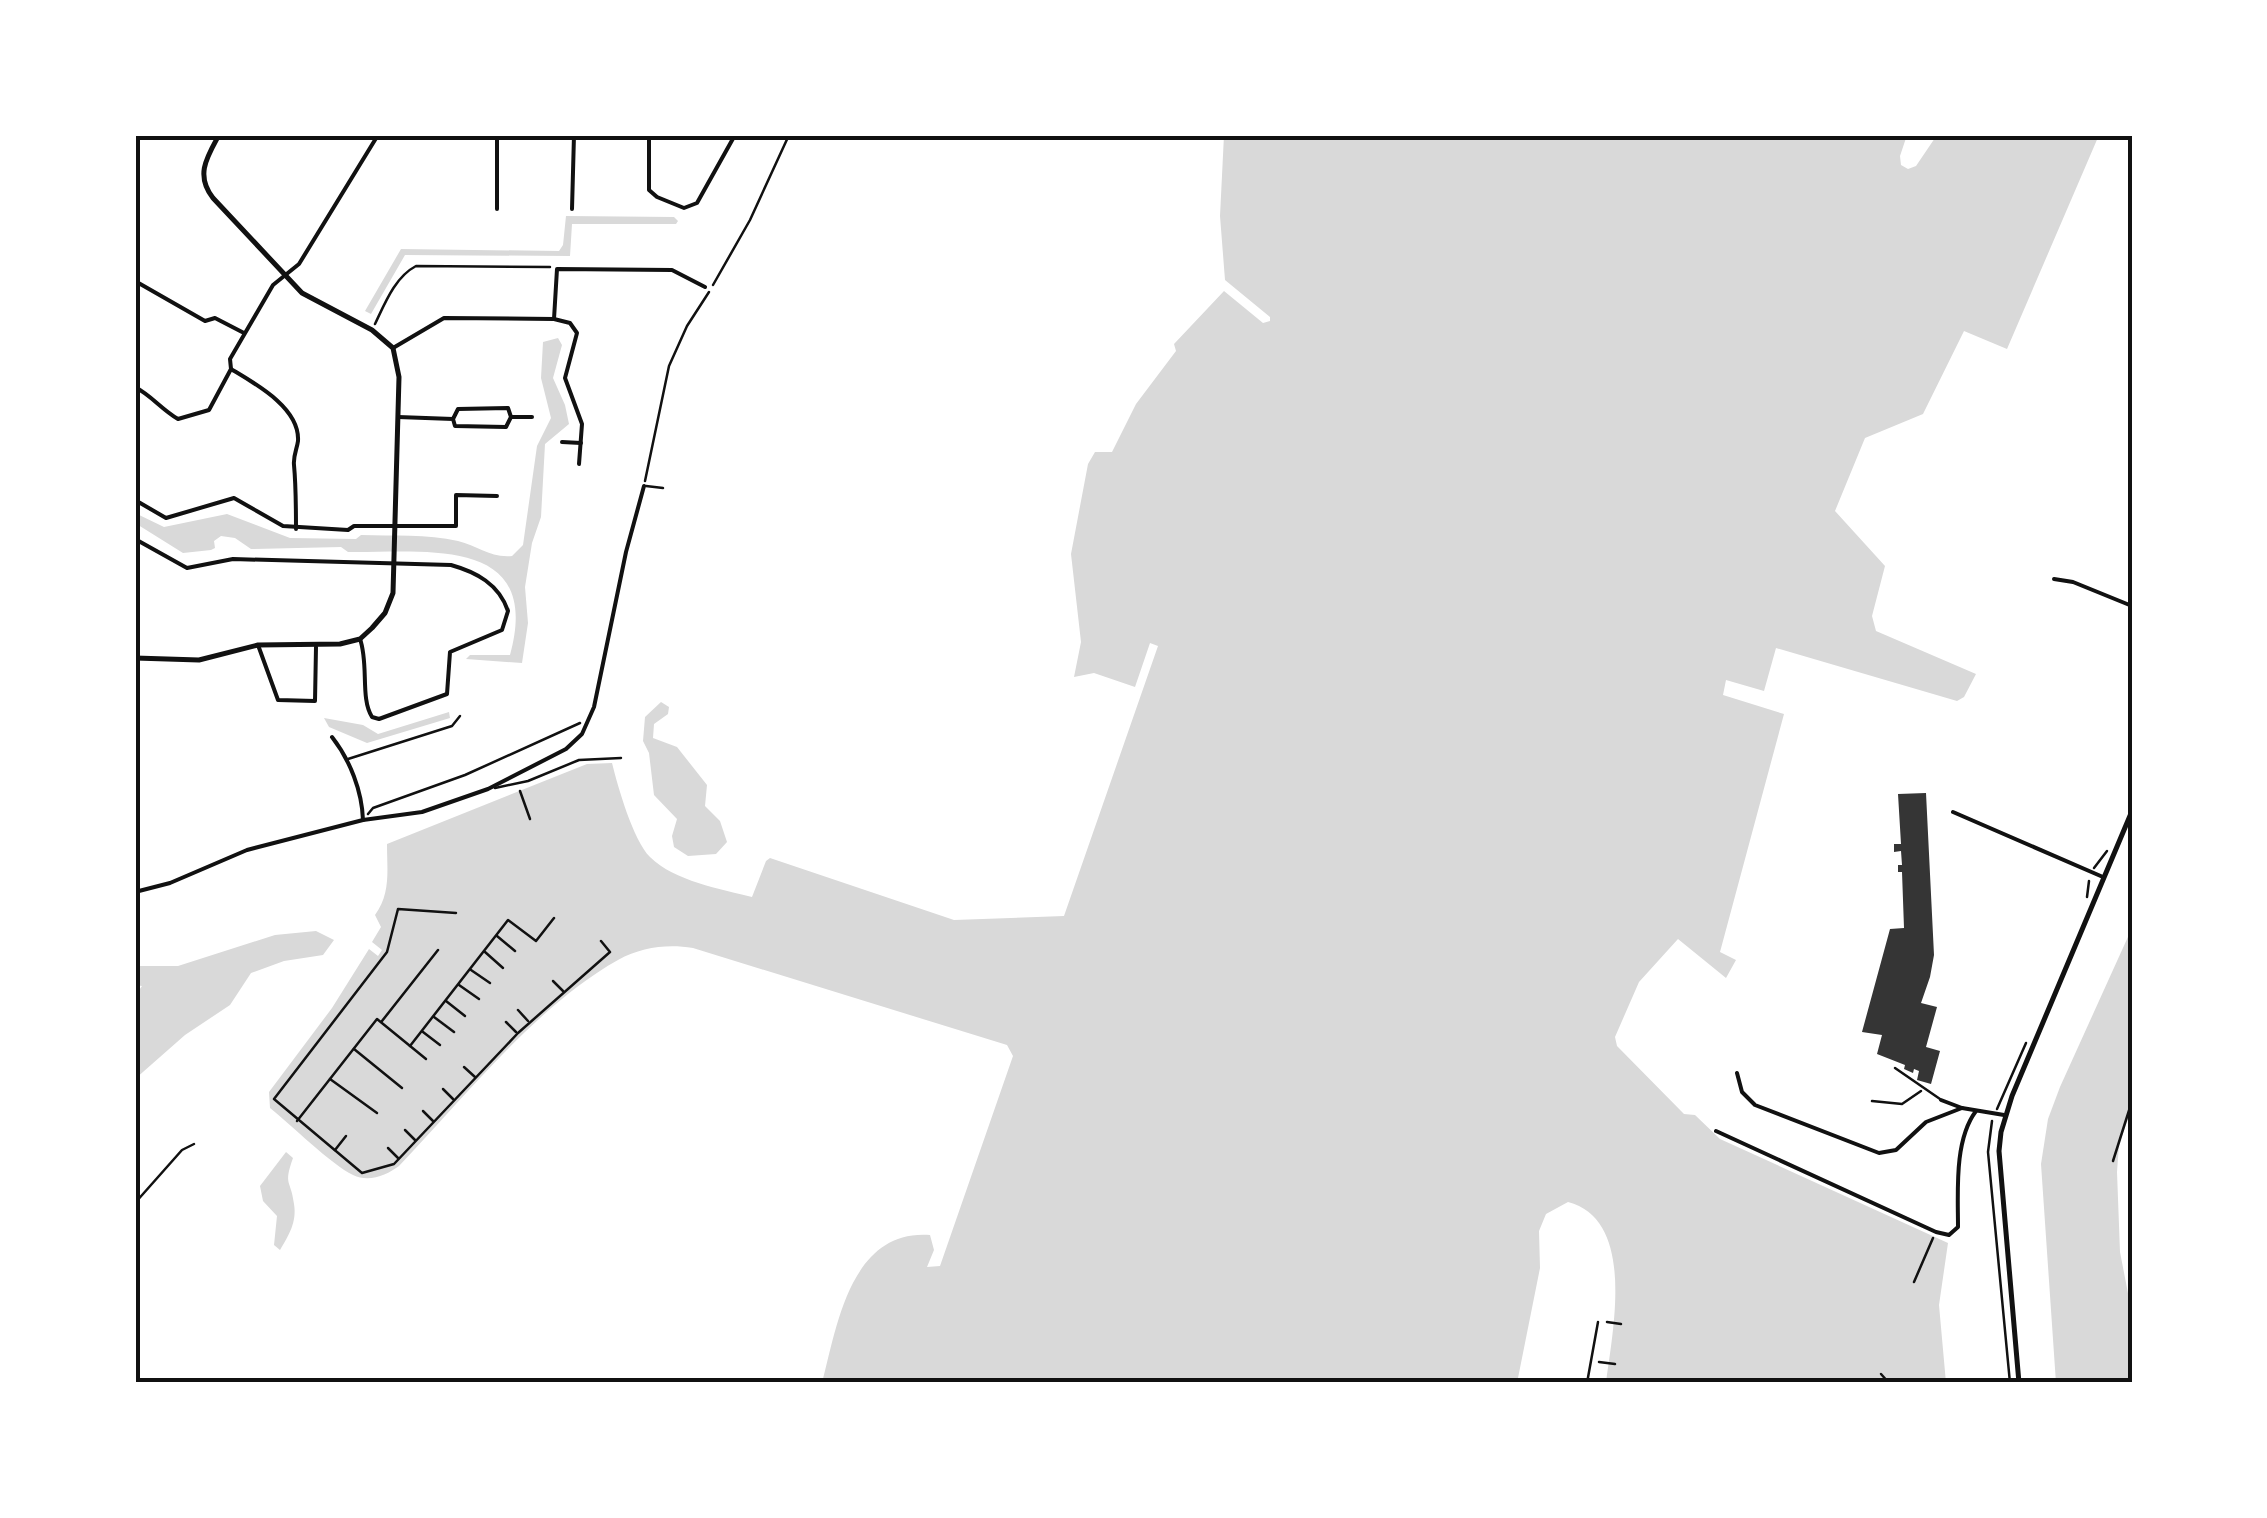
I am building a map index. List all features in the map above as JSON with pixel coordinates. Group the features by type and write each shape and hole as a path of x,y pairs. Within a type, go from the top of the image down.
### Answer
{"street":[{"path":"135,658 199,660 258,645 316,646 360,638 385,613 392,593 399,378 393,348 372,330 302,292 206,190 202,170 219,135"},
{"path":"135,387 152,396 158,408 178,418 209,410 231,369 230,359 244,332 273,285 306,254 378,135"},
{"path":"497,209 498,135"},
{"path":"572,209 574,135"},
{"path":"648,135 649,190 657,198 684,208 697,203 735,135"},
{"path":"554,319 557,269 672,270 705,287"},
{"path":"135,281 204,321 215,318 244,332"},
{"path":"393,348 444,318 554,319 570,323 578,333 565,378 580,412 579,464"},
{"path":"231,369 267,390 289,411 298,439 294,463 296,529"},
{"path":"466,408 508,408 511,417 506,427 455,426 453,419 458,409 466,408"},
{"path":"398,417 453,419"},
{"path":"511,417 532,417"},
{"path":"562,442 581,443"},
{"path":"135,892 170,883 247,850 363,820 422,812 488,788 566,748 582,734 590,717 644,486"},
{"path":"135,500 166,518 234,498 296,529 348,530 354,526 396,531 456,526 456,495 497,496"},
{"path":"135,539 187,568 233,558 451,564 471,570 490,583 505,602 506,621 502,630 450,652 449,688 443,698 379,719 372,717 366,707 367,657 360,638"},
{"path":"2054,579 2073,582 2132,606"},
{"path":"258,645 278,700 315,701 316,646"},
{"path":"332,737 346,760 362,804 363,820"},
{"path":"2019,1383 2000,1152 2004,1115 2132,811"},
{"path":"1953,812 2103,876"},
{"path":"1737,1073 1742,1092 1755,1105 1879,1153 1896,1150 1926,1122 1962,1108"},
{"path":"1941,1100 2004,1115"},
{"path":"1716,1131 1949,1235 1958,1227 1964,1141 1976,1111"}],"lane":[{"path":"644,486 663,488"},
{"path":"346,760 452,726 460,716"},
{"path":"488,788 518,784 579,760 621,758"},
{"path":"1895,1068 1941,1100"},
{"path":"1872,1101 1902,1104 1923,1090"},
{"path":"1587,1383 1598,1322"}],"path":[{"path":"644,486 674,353 750,220 789,135"},
{"path":"372,330 397,282 416,266 557,269"},
{"path":"363,820 372,808 502,760 590,717"},
{"path":"520,790 530,819"},
{"path":"2086,902 2092,871 2109,850"},
{"path":"456,913 398,909 387,952 274,1098 362,1173 394,1164 529,1022 610,952 600,941"},
{"path":"410,1046 508,920 536,941 554,918"},
{"path":"496,935 515,951"},
{"path":"381,1022 438,950"},
{"path":"484,952 503,968"},
{"path":"470,969 490,984"},
{"path":"553,981 564,992"},
{"path":"458,984 479,1000"},
{"path":"445,1000 465,1016"},
{"path":"518,1010 529,1022"},
{"path":"433,1016 454,1032"},
{"path":"297,1121 377,1019 426,1059"},
{"path":"506,1022 518,1033"},
{"path":"422,1031 440,1045"},
{"path":"2010,1383 1989,1128 2027,1040"},
{"path":"354,1048 402,1088"},
{"path":"464,1067 476,1078"},
{"path":"330,1080 377,1113"},
{"path":"443,1089 454,1100"},
{"path":"2113,1162 2132,1101"},
{"path":"423,1111 434,1122"},
{"path":"405,1130 416,1141"},
{"path":"334,1151 346,1136"},
{"path":"135,1203 182,1150 194,1144"},
{"path":"388,1148 399,1159"},
{"path":"1914,1282 1936,1232"},
{"path":"1607,1322 1621,1324"},
{"path":"1599,1362 1615,1364"},
{"path":"1881,1374 1889,1383"}],"shaded area":[{"path":"1224,135 1907,135 1900,156 1901,165 1908,169 1916,166 1937,135 2099,135 2007,349 1964,331 1923,414 1865,438 1835,511 1885,566 1872,616 1876,631 1976,674 1964,697 1957,701 1776,648 1764,691 1726,680 1723,695 1784,714 1720,952 1736,960 1726,978 1678,939 1639,982 1615,1037 1617,1046 1684,1114 1695,1115 1720,1139 1948,1243 1939,1305 1946,1383 1606,1383 1615,1309 1612,1254 1604,1231 1590,1213 1568,1202 1546,1214 1539,1231 1540,1268 1517,1383 822,1383 852,1285 882,1247 903,1237 930,1235 934,1250 927,1267 940,1266 1013,1056 1007,1045 693,948 645,949 588,979 530,1027 399,1166 383,1175 365,1178 344,1170 270,1108 269,1092 332,1008 369,949 378,956 382,950 372,942 381,927 375,915 386,890 387,844 587,764 612,763 627,813 644,849 660,865 698,883 752,897 770,858 954,920 1064,916 1158,646 1150,643 1135,687 1094,673 1074,677 1081,642 1071,554 1088,464 1095,452 1112,452 1136,404 1176,351 1174,344 1224,291 1263,323 1270,321 1225,280 1220,216"},
{"path":"566,216 674,217 678,221 572,224 570,256 405,255 371,314 365,311 401,249 559,251"},
{"path":"558,338 562,345 553,378 569,424 545,444 541,517 525,587 528,623 522,663 466,659 470,655 510,655 516,616 510,588 494,570 471,559 442,553 348,552 341,547 251,549 235,538 221,536 211,550 183,553 135,523 135,513 164,527 227,514 290,538 434,537 512,556 523,545 537,446 551,418 541,378 543,342"},
{"path":"661,702 669,707 668,714 654,724 653,738 677,747 707,785 705,806 720,821 727,842 716,854 688,856 674,847 672,836 677,819 654,795 649,753 643,741 645,717"},
{"path":"449,712 450,718 367,743 329,727 324,718 363,725 378,734"},
{"path":"2132,928 2132,1108 2119,1144 2117,1172 2120,1252 2132,1314 2132,1383 2056,1383 2041,1164 2048,1119"},
{"path":"316,931 334,940 323,955 284,961 251,973 230,1005 185,1035 135,1079 135,996 142,986 135,985 135,966 178,966 275,935"},
{"path":"286,1152 293,1158 288,1178 294,1217 280,1250 274,1245 277,1216 263,1201 260,1186"}],"building":[{"path":"1926,793 1934,955 1921,1003 1937,1007 1926,1047 1940,1051 1931,1084 1917,1080 1919,1071 1914,1069 1913,1073 1904,1069 1905,1065 1877,1054 1882,1035 1862,1032 1890,929 1904,928 1902,872 1898,872 1901,851 1894,852 1894,844 1901,844 1898,794"}]}
